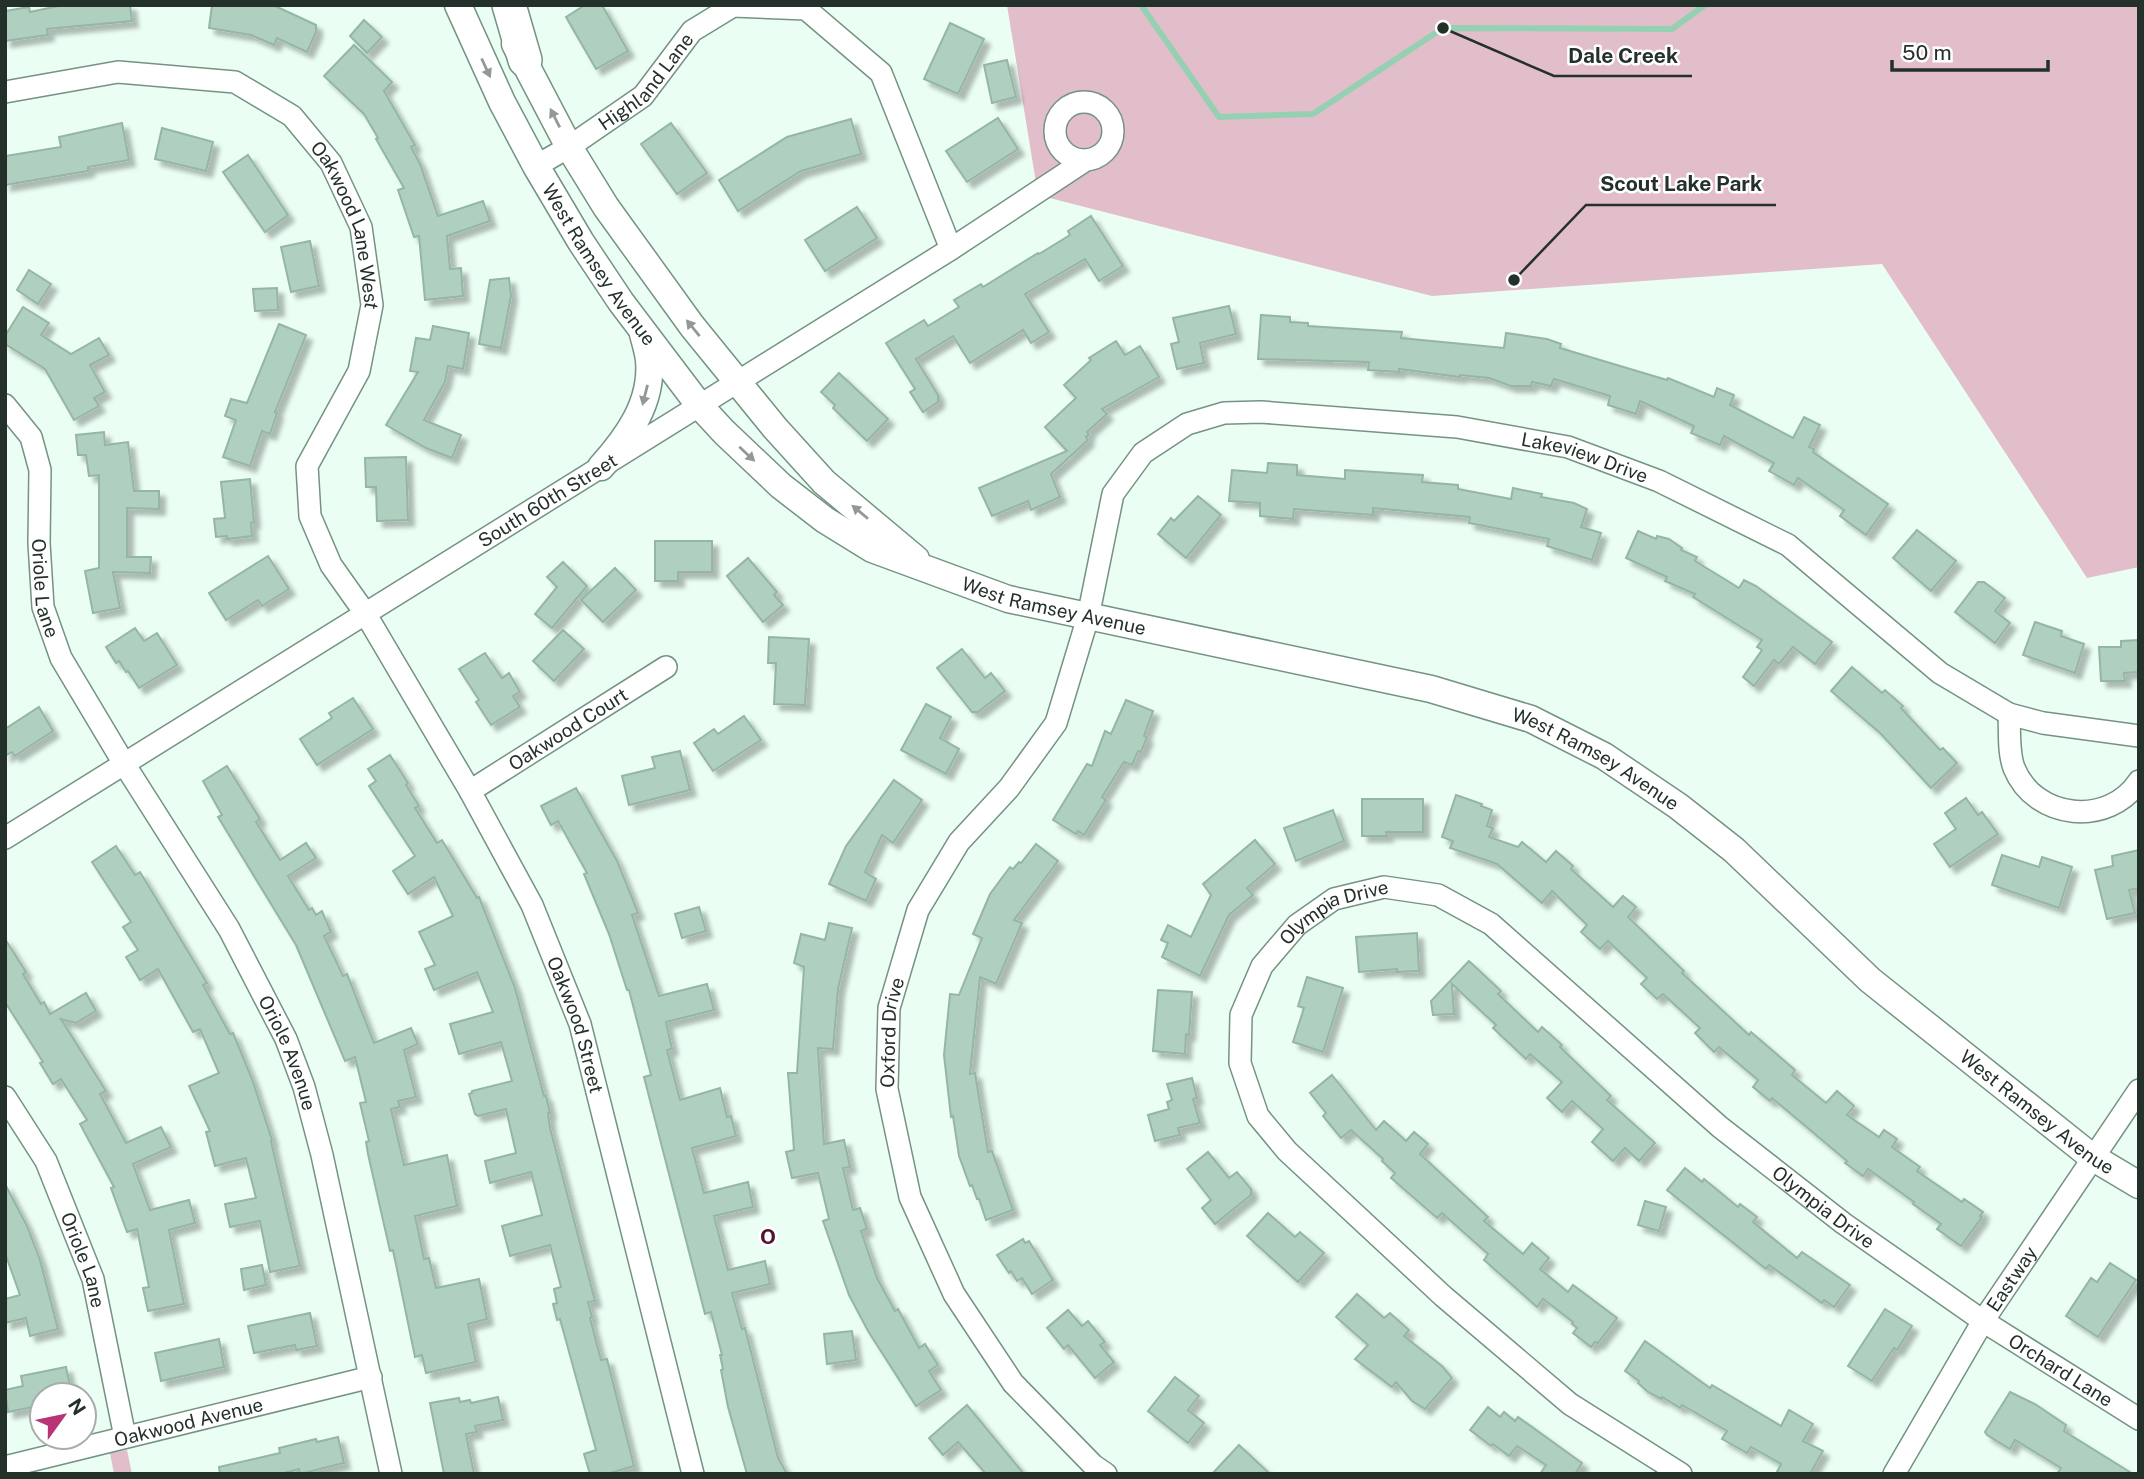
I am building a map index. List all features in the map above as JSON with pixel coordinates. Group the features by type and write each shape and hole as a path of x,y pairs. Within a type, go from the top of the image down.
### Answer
{"main road":[{"path":"509,5 525,60"}],"street":[{"name":"West Ramsey Avenue","path":"458,5 502,102 536,166 581,242 641,328 699,405 743,452 825,520 872,549 1008,599 1431,688 1531,719 1604,756 1678,806 1734,850 1870,980 2092,1157 2139,1185"},
{"name":"West Ramsey Avenue","path":"496,5 502,22 525,60 569,147 645,264 692,326 824,482 932,571"},
{"name":"Highland Lane","path":"536,166 569,147 643,96 692,31 733,6 806,9 881,73 951,249"},
{"name":"Oakwood Lane West","path":"5,92 118,72 235,82 292,116 331,163 361,227 372,305 359,371 307,466 310,516 331,565 365,613"},
{"name":"South 60th Street","path":"5,838 123,762 951,249 1086,160"},
{"path":"601,467 622,444 639,416 649,379 649,360 641,328"},
{"name":"Oriole Lane","path":"5,405 31,437 40,470 39,543 43,607 61,658 123,762"},
{"name":"Lakeview Drive","path":"1088,617 1114,494 1143,453 1187,424 1224,413 1261,412 1457,427 1568,447 1660,481 1788,545 1940,673 2009,714 2043,723 2139,736"},
{"name":"Oakwood Street","path":"365,613 470,790 533,905 580,1024 693,1474"},
{"name":"Oxford Drive","path":"1088,617 1056,723 1009,788 959,842 918,909 889,1009 887,1089 910,1197 954,1294 1013,1383 1093,1465 1106,1474"},
{"name":"Oakwood Court","path":"470,790 666,667"},
{"path":"2009,714 2010,748 2015,769 2030,790 2048,804 2067,811 2099,810 2123,800 2139,781"},
{"name":"Oriole Avenue","path":"123,762 229,929 286,1039 304,1087 322,1155 391,1474"},
{"name":"Olympia Drive","path":"1681,1474 1570,1404 1443,1296 1287,1151 1258,1116 1240,1063 1241,1015 1262,966 1297,925 1334,899 1384,887 1438,895 1491,924 1720,1127 1843,1223 1983,1321"},
{"name":"Eastway","path":"1894,1474 1983,1321 2139,1090"},
{"name":"Oriole Lane","path":"5,1097 46,1161 93,1279 125,1437"},
{"name":"Orchard Lane","path":"1983,1321 2139,1419"},
{"name":"Oakwood Avenue","path":"5,1467 371,1377"}],"shaded area":[{"path":"1007,5 2139,5 2139,567 2087,578 1882,264 1432,296 1038,195"},
{"path":"127,1450 132,1474 114,1474 110,1453"}],"building":[{"path":"63,5 130,5 132,21 47,29 48,35 5,41 5,11 29,7 30,12"},
{"path":"212,5 273,5 316,25 316,32 307,52 277,38 274,45 251,35 209,28"},
{"path":"585,5 602,5 628,51 596,69 566,17"},
{"path":"364,20 382,37 367,53 350,36"},
{"path":"950,23 984,39 958,94 924,79"},
{"path":"354,45 392,82 384,91 415,145 411,147 420,164 438,216 483,201 490,221 447,236 450,269 461,268 463,296 425,300 419,236 414,237 398,190 404,188 364,114 324,76"},
{"path":"1007,60 1016,97 992,103 984,65"},
{"path":"998,118 1018,149 967,182 946,151"},
{"path":"851,119 861,154 801,171 738,211 719,180 787,137"},
{"path":"122,123 129,160 88,167 88,171 5,185 5,156 61,147 59,137"},
{"path":"671,123 707,173 677,194 641,144"},
{"path":"162,128 213,142 206,171 155,159"},
{"path":"248,155 288,215 265,232 223,172"},
{"path":"857,207 877,238 825,271 805,240"},
{"path":"1091,216 1123,266 1099,281 1085,259 1025,294 1049,332 1031,343 1023,330 970,363 953,336 916,359 938,395 938,402 923,412 910,392 915,389 886,343 924,320 928,326 959,307 954,300 981,284 983,287 1070,235 1068,231"},
{"path":"310,241 319,286 291,292 281,247"},
{"path":"29,270 51,284 38,304 17,290"},
{"path":"509,278 511,296 501,348 479,344 490,280"},
{"path":"277,288 278,310 255,311 253,289"},
{"path":"1229,306 1236,334 1200,343 1204,363 1177,369 1171,344 1179,342 1173,318"},
{"path":"23,307 49,323 41,335 71,354 99,338 109,355 90,365 105,392 94,398 99,406 74,420 45,369 5,344 5,336"},
{"path":"1261,315 1290,317 1290,322 1308,323 1308,326 1402,332 1401,338 1504,348 1506,333 1547,339 1561,344 1560,348 1667,380 1668,378 1714,397 1717,388 1734,395 1730,405 1793,438 1804,417 1820,425 1809,447 1814,449 1813,452 1888,504 1866,535 1840,516 1844,510 1798,478 1794,485 1769,471 1774,463 1724,436 1720,445 1691,433 1694,426 1640,401 1636,414 1608,405 1610,396 1554,379 1551,386 1532,382 1531,386 1511,386 1489,378 1399,369 1399,372 1368,370 1369,362 1258,359"},
{"path":"279,324 306,335 275,412 277,413 270,434 262,431 250,466 223,457 236,420 225,416 231,399 247,403"},
{"path":"433,326 469,333 463,369 448,366 445,382 424,420 461,435 452,458 426,448 386,425 418,372 410,371 416,338 430,340"},
{"path":"1116,341 1125,355 1140,346 1159,377 1102,409 1107,414 1087,432 1088,440 1051,474 1060,497 1031,510 1028,501 992,516 979,488 1067,451 1045,427 1076,398 1064,385 1091,360 1089,358"},
{"path":"839,373 888,419 867,441 833,408 835,405 821,392"},
{"path":"104,432 105,445 128,442 134,491 159,491 159,509 127,508 127,557 151,557 150,573 113,572 120,608 93,613 85,571 99,568 99,475 89,476 86,455 78,455 76,435"},
{"path":"406,457 408,520 377,521 376,487 366,487 365,458"},
{"path":"1268,463 1297,465 1297,475 1345,479 1345,470 1423,475 1422,482 1458,485 1458,489 1511,499 1513,488 1542,494 1541,497 1574,503 1587,509 1581,527 1601,533 1592,560 1547,546 1549,539 1469,523 1470,517 1373,508 1373,515 1294,509 1293,519 1260,516 1260,503 1229,501 1232,470 1267,473"},
{"path":"250,479 254,522 251,523 252,536 227,539 227,536 216,537 214,519 225,518 221,482"},
{"path":"1198,496 1221,515 1186,558 1158,534 1171,518 1174,521"},
{"path":"1917,530 1956,561 1931,591 1893,558"},
{"path":"1638,531 1656,539 1657,536 1669,539 1682,548 1681,550 1697,557 1695,561 1739,588 1744,580 1756,586 1832,642 1815,664 1793,647 1779,664 1774,660 1754,686 1743,677 1762,650 1757,647 1762,640 1693,597 1695,594 1665,581 1667,577 1626,558"},
{"path":"655,541 712,541 712,572 678,572 678,581 655,581"},
{"path":"268,556 289,589 262,606 258,600 226,620 209,593"},
{"path":"748,558 777,592 774,595 783,605 763,622 727,576"},
{"path":"563,562 587,586 552,628 535,614 557,587 547,577"},
{"path":"615,568 636,590 603,622 581,600"},
{"path":"1978,582 1984,582 2005,598 1995,611 2010,623 1995,643 1955,612"},
{"path":"2035,622 2062,631 2061,636 2084,644 2075,673 2023,655"},
{"path":"135,628 144,641 157,633 177,665 139,688 119,661 116,663 106,647"},
{"path":"563,630 584,649 554,681 533,661"},
{"path":"769,637 809,639 805,705 774,704 776,663 768,663"},
{"path":"2139,640 2139,672 2124,673 2125,681 2101,681 2099,647 2121,647 2121,641"},
{"path":"962,649 985,678 991,673 1005,691 978,712 972,712 937,668"},
{"path":"485,653 502,678 509,673 520,692 513,696 520,707 491,725 459,669"},
{"path":"1852,667 1882,693 1885,690 1903,706 1901,708 1940,750 1943,748 1957,763 1931,788 1880,733 1831,691"},
{"path":"353,698 373,729 317,765 300,739 332,718 329,713"},
{"path":"1126,700 1153,711 1144,736 1147,737 1132,765 1124,762 1102,797 1106,800 1084,835 1078,831 1076,834 1053,820 1087,764 1092,766 1105,731 1111,734"},
{"path":"926,704 951,717 940,738 959,749 946,774 901,750"},
{"path":"39,707 53,731 15,756 12,752 5,756 5,729"},
{"path":"744,716 761,740 713,771 694,743 714,729 718,734"},
{"path":"680,751 690,790 629,805 622,776 655,768 652,757"},
{"path":"390,755 419,806 415,808 437,843 442,840 477,898 479,897 515,988 546,1096 550,1128 595,1301 588,1302 592,1317 590,1318 601,1360 607,1359 634,1466 607,1474 590,1474 584,1454 596,1450 560,1319 557,1320 553,1304 557,1303 554,1289 561,1287 550,1245 510,1256 502,1226 542,1215 531,1172 490,1183 485,1161 516,1153 506,1109 478,1116 469,1094 512,1081 501,1042 459,1054 450,1024 493,1012 477,972 434,990 425,969 435,965 419,932 453,916 434,877 408,894 393,871 415,856 369,786 376,781 368,769"},
{"path":"227,766 260,819 256,822 280,860 306,843 316,858 288,876 309,910 312,908 316,915 322,911 331,932 324,936 343,976 347,974 374,1043 411,1028 418,1044 404,1050 416,1097 398,1101 400,1107 391,1109 404,1165 447,1155 457,1206 415,1216 424,1259 429,1258 436,1288 479,1279 487,1319 468,1324 476,1362 426,1373 422,1355 415,1357 393,1250 390,1251 368,1154 366,1142 369,1141 360,1103 366,1102 355,1057 345,1061 296,945 218,817 222,815 203,781"},
{"path":"894,780 922,800 893,843 882,835 865,872 876,879 866,901 829,884 846,846"},
{"path":"576,788 617,861 638,913 632,915 659,996 707,984 714,1010 666,1022 672,1049 667,1050 680,1100 720,1088 727,1117 731,1116 736,1136 692,1148 704,1193 748,1182 753,1207 714,1216 728,1270 765,1261 770,1284 732,1293 742,1329 745,1328 778,1458 787,1474 747,1474 728,1407 721,1370 722,1355 711,1312 705,1314 644,1077 651,1075 629,990 584,874 587,873 558,821 551,825 541,806"},
{"path":"1456,795 1492,810 1487,826 1493,828 1489,837 1518,847 1522,842 1546,862 1556,851 1573,866 1571,869 1613,907 1623,896 1636,907 1628,917 1684,971 1682,973 1749,1035 1751,1032 1795,1070 1792,1075 1826,1103 1837,1091 1854,1106 1847,1115 1879,1137 1884,1130 1897,1139 1892,1147 1920,1167 1917,1171 1962,1202 1964,1199 1983,1212 1961,1246 1937,1229 1941,1224 1913,1204 1914,1202 1868,1169 1863,1176 1772,1098 1770,1101 1753,1087 1758,1080 1719,1047 1714,1052 1695,1033 1700,1028 1663,994 1657,999 1641,984 1647,978 1608,941 1600,949 1581,932 1587,925 1552,891 1542,903 1497,864 1450,848 1453,841 1442,837"},
{"path":"1966,798 1978,815 1982,812 1998,834 1950,867 1934,844 1956,829 1945,813"},
{"path":"1362,799 1423,799 1423,832 1386,832 1387,836 1362,836"},
{"path":"1333,810 1344,841 1296,861 1284,828"},
{"path":"1255,840 1275,864 1247,888 1253,895 1229,915 1200,976 1162,957 1168,943 1161,940 1168,925 1191,937 1211,895 1203,884"},
{"path":"1036,844 1058,861 1014,920 1022,923 996,984 980,977 970,1074 975,1073 988,1152 992,1151 1013,1210 986,1220 959,1156 953,1116 951,1117 944,1055 950,994 959,995 982,938 973,934 990,894 1010,867 1013,869 1021,863"},
{"path":"116,846 135,875 140,872 207,983 203,985 230,1034 233,1033 272,1140 300,1266 270,1272 260,1221 230,1227 225,1204 256,1198 246,1158 215,1166 206,1132 210,1131 189,1086 219,1073 200,1029 193,1032 158,969 140,980 126,957 138,950 123,927 131,922 92,862"},
{"path":"2139,850 2139,888 2129,890 2135,913 2107,919 2095,870 2113,866 2112,856"},
{"path":"2002,855 2039,867 2042,857 2072,867 2059,908 1992,885"},
{"path":"699,907 706,931 682,938 675,914"},
{"path":"829,923 852,928 838,989 833,1049 818,1048 824,1144 844,1140 850,1167 843,1168 853,1210 860,1208 867,1229 861,1231 877,1278 919,1348 925,1344 938,1365 929,1371 941,1390 916,1406 868,1331 849,1295 823,1221 829,1219 818,1173 792,1178 786,1152 794,1150 788,1073 797,1073 804,967 794,963 801,934 825,940"},
{"path":"1417,933 1419,971 1397,972 1397,969 1359,972 1356,937"},
{"path":"5,939 26,972 23,974 41,1004 44,1002 50,1014 86,993 96,1011 76,1023 61,1019 106,1091 100,1094 126,1143 161,1127 171,1147 133,1164 150,1210 189,1200 195,1223 169,1230 184,1304 148,1311 143,1288 149,1287 137,1229 127,1232 111,1188 114,1187 80,1124 87,1120 61,1079 53,1084 40,1063 43,1062 5,1002"},
{"path":"1469,961 1501,991 1498,994 1538,1032 1542,1027 1562,1045 1560,1047 1611,1096 1607,1100 1655,1143 1639,1161 1625,1148 1613,1161 1592,1142 1603,1129 1572,1101 1562,1112 1547,1098 1562,1082 1530,1054 1526,1059 1493,1028 1496,1025 1452,984 1454,1014 1433,1015 1431,1001"},
{"path":"1307,977 1343,988 1323,1052 1293,1042 1304,1008 1298,1006"},
{"path":"1158,990 1192,992 1185,1054 1153,1051"},
{"path":"1332,1075 1376,1130 1384,1121 1406,1141 1414,1132 1428,1144 1420,1154 1488,1217 1484,1221 1523,1254 1532,1243 1549,1258 1540,1269 1568,1292 1573,1285 1617,1318 1598,1343 1595,1342 1591,1347 1573,1333 1577,1328 1573,1322 1543,1299 1537,1307 1484,1260 1488,1254 1442,1213 1437,1218 1391,1178 1395,1173 1351,1130 1341,1138 1323,1116 1326,1113 1310,1093"},
{"path":"1192,1078 1197,1098 1193,1099 1200,1123 1178,1128 1180,1135 1155,1141 1148,1115 1169,1109 1167,1102 1172,1100 1167,1084"},
{"path":"1208,1152 1229,1178 1237,1172 1251,1189 1251,1195 1215,1224 1202,1208 1211,1200 1187,1169"},
{"path":"1685,1168 1702,1182 1704,1179 1738,1207 1740,1204 1757,1217 1753,1222 1797,1258 1802,1252 1850,1285 1834,1307 1824,1300 1822,1303 1769,1265 1766,1269 1667,1190"},
{"path":"5,1184 27,1226 40,1260 58,1329 30,1336 26,1318 5,1323 5,1299 20,1295 5,1253"},
{"path":"1645,1201 1666,1207 1659,1231 1638,1225"},
{"path":"1268,1213 1295,1237 1300,1232 1324,1253 1298,1282 1247,1236"},
{"path":"1023,1239 1025,1243 1029,1241 1053,1280 1032,1294 1022,1278 1017,1281 997,1255"},
{"path":"2110,1263 2136,1280 2098,1337 2066,1316 2091,1278 2097,1282"},
{"path":"262,1265 266,1285 244,1290 241,1269"},
{"path":"1357,1294 1384,1318 1390,1313 1409,1330 1404,1336 1442,1366 1452,1378 1425,1409 1412,1401 1396,1382 1392,1387 1355,1359 1368,1345 1336,1317"},
{"path":"1885,1309 1912,1326 1872,1381 1848,1366"},
{"path":"1068,1310 1082,1326 1088,1321 1105,1342 1100,1345 1114,1362 1095,1378 1068,1345 1064,1349 1047,1328"},
{"path":"310,1313 317,1346 296,1350 295,1345 254,1353 248,1326"},
{"path":"852,1331 856,1360 827,1364 824,1334"},
{"path":"219,1339 224,1367 161,1381 155,1353"},
{"path":"1645,1341 1710,1388 1712,1385 1781,1426 1789,1410 1813,1424 1803,1441 1823,1451 1810,1474 1776,1474 1781,1464 1751,1447 1747,1453 1722,1439 1727,1431 1682,1405 1680,1408 1648,1392 1625,1371"},
{"path":"66,1367 69,1381 28,1381 28,1408 8,1412 5,1390 23,1386 21,1376"},
{"path":"1175,1377 1199,1396 1188,1410 1204,1423 1188,1443 1148,1411"},
{"path":"2010,1392 2035,1404 2066,1425 2064,1431 2133,1474 2057,1474 2061,1468 2015,1440 2010,1449 1987,1435 1985,1432"},
{"path":"498,1397 503,1420 475,1426 477,1432 466,1434 474,1474 444,1474 430,1403 459,1398 460,1402 470,1400 471,1403"},
{"path":"967,1405 1024,1474 986,1474 958,1442 943,1455 929,1438"},
{"path":"1488,1407 1500,1417 1504,1412 1515,1421 1518,1417 1582,1463 1575,1474 1540,1474 1546,1465 1517,1446 1509,1456 1470,1430"},
{"path":"338,1437 344,1463 300,1474 299,1469 280,1474 220,1474 219,1467 280,1453 279,1448"},
{"path":"1239,1445 1270,1474 1212,1474"}],"waterway":[{"path":"1141,5 1219,117 1313,114 1443,28 1672,29 1705,5"}],"place":[{"name":"Dale Creek","path":"1443,28"},
{"name":"Scout Lake Park","path":"1514,280"}],"district":[{"name":"O","path":"768,1236"}]}
